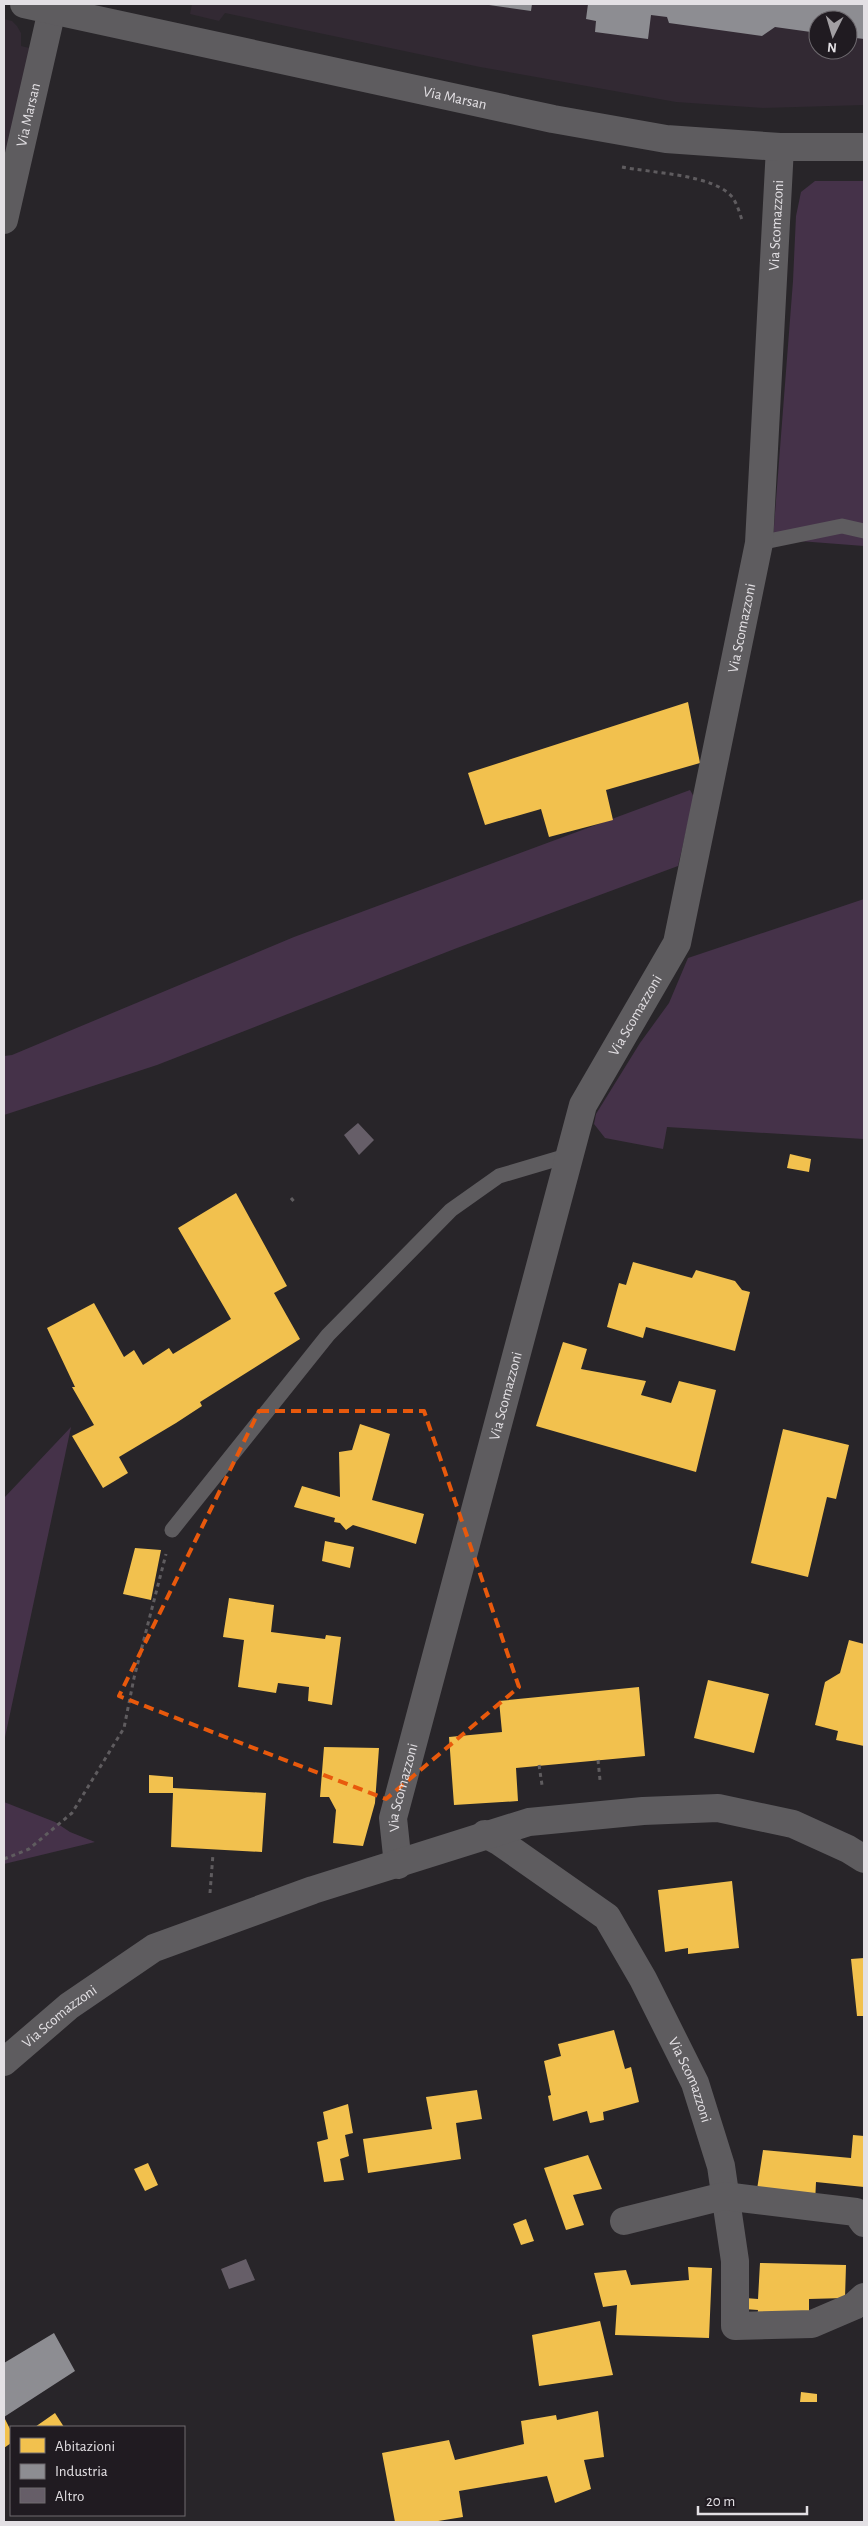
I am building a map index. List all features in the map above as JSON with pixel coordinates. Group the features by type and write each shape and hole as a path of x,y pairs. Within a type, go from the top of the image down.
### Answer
{"street":[{"name":"Via Marsan","path":"24,4 553,119 666,139 780,148 864,147"},
{"name":"Via Marsan","path":"4,220 52,10"},
{"name":"Via Scomazzoni","path":"398,1865 393,1818 583,1105 677,943 759,543 780,148"},
{"name":"Via Scomazzoni","path":"4,2062 69,2006 154,1948 313,1890 398,1865 485,1834 529,1822 643,1811 718,1808 793,1824 848,1849 864,1859"},
{"name":"Via Scomazzoni","path":"485,1834 500,1842 607,1917 644,1979 695,2082 721,2166 735,2261 735,2326 812,2324 854,2306 864,2297"},
{"path":"624,2221 724,2196 856,2212 864,2223"}],"lane":[{"path":"759,543 842,526 864,531"},
{"path":"172,1530 328,1335 451,1210 499,1176 570,1155"}],"path":[{"path":"291,1198 296,1204"},
{"path":"4,1859 29,1848 72,1813 124,1728 134,1678 172,1530"},
{"path":"598,1760 600,1780"},
{"path":"539,1765 542,1785"},
{"path":"209,1901 213,1854"}],"highlighted area":[{"path":"259,1411 424,1411 519,1687 386,1799 119,1696"}],"shaded area":[{"path":"192,4 864,4 864,105 763,108 676,102 480,67 225,13 219,21 190,14"},
{"path":"4,19 12,21 17,26 21,33 21,46 38,50 4,222"},
{"path":"815,181 864,181 864,546 773,539 793,281 796,216 801,192"},
{"path":"690,790 694,797 678,866 457,948 157,1065 4,1115 4,1056 12,1055 294,937"},
{"path":"864,899 864,1139 667,1127 663,1149 605,1138 594,1124 596,1114 640,1043 669,1003 688,958"},
{"path":"71,1427 4,1742 4,1498"},
{"path":"4,1802 55,1822 70,1832 95,1842 4,1864"}],"building: Abitazioni":[{"path":"688,702 700,763 606,790 613,820 549,837 541,809 485,825 468,773"},
{"path":"790,1154 811,1159 809,1172 787,1168"},
{"path":"236,1193 287,1286 274,1293 300,1339 200,1402 202,1406 176,1423 119,1457 128,1473 103,1488 72,1436 94,1425 72,1387 75,1387 47,1328 94,1303 124,1357 134,1350 143,1365 169,1348 173,1354 231,1319 178,1228"},
{"path":"633,1262 692,1278 696,1270 735,1281 742,1290 750,1292 735,1351 646,1327 643,1338 607,1327 619,1283 626,1285"},
{"path":"563,1342 587,1349 581,1369 646,1381 641,1395 671,1403 679,1381 716,1390 696,1472 536,1426"},
{"path":"360,1424 390,1434 372,1500 424,1514 416,1544 353,1525 346,1530 340,1523 334,1522 335,1518 294,1507 302,1486 340,1497 339,1452 352,1450"},
{"path":"783,1429 849,1445 836,1499 827,1497 808,1577 751,1563"},
{"path":"325,1541 354,1547 350,1568 322,1561"},
{"path":"135,1548 161,1550 151,1600 123,1594"},
{"path":"229,1598 274,1605 271,1632 325,1639 326,1635 341,1637 332,1705 308,1701 309,1687 278,1683 276,1693 238,1687 244,1640 223,1637"},
{"path":"849,1640 864,1644 864,1746 836,1740 838,1731 815,1725 825,1682 840,1673"},
{"path":"708,1680 769,1694 754,1753 694,1738"},
{"path":"639,1687 645,1756 516,1768 518,1801 454,1805 449,1737 502,1732 499,1701"},
{"path":"324,1747 379,1748 375,1803 363,1846 333,1843 336,1810 329,1797 320,1797"},
{"path":"149,1775 173,1777 173,1788 266,1793 262,1852 171,1847 173,1793 149,1793"},
{"path":"732,1881 739,1948 688,1954 688,1948 665,1952 658,1890"},
{"path":"864,1958 864,2016 857,2016 851,1959"},
{"path":"614,2030 625,2069 631,2067 639,2102 603,2112 604,2120 590,2123 587,2111 553,2121 548,2096 551,2095 544,2061 561,2056 558,2044"},
{"path":"477,2090 482,2119 456,2123 461,2159 368,2173 363,2139 432,2129 426,2097"},
{"path":"348,2104 353,2133 345,2135 349,2156 340,2159 344,2180 324,2182 317,2142 328,2139 323,2112"},
{"path":"853,2135 864,2136 864,2187 816,2182 815,2203 756,2196 763,2150 851,2158"},
{"path":"588,2155 602,2189 573,2195 584,2225 566,2230 544,2168"},
{"path":"148,2163 158,2185 145,2191 134,2169"},
{"path":"526,2219 534,2241 521,2245 513,2224"},
{"path":"760,2263 846,2265 845,2298 809,2299 809,2320 757,2317 758,2310 744,2309 745,2298 758,2299"},
{"path":"688,2267 712,2268 709,2338 615,2335 617,2305 603,2307 594,2273 626,2270 631,2285 689,2280"},
{"path":"600,2321 613,2375 539,2386 532,2335"},
{"path":"801,2392 817,2394 817,2402 800,2402"},
{"path":"598,2411 604,2457 584,2460 591,2489 555,2503 547,2476 459,2491 463,2517 432,2522 395,2522 382,2453 449,2440 455,2460 524,2444 521,2421 556,2415 557,2420"},
{"path":"55,2413 63,2426 36,2426"},
{"path":"4,2417 10,2429 10,2444 4,2448"}],"building: Industria":[{"path":"482,4 532,4 531,11"},
{"path":"588,4 864,4 864,39 858,38 858,10 808,10 808,32 775,27 762,36 669,23 667,17 651,15 648,39 595,32 596,21 586,19"},
{"path":"54,2333 75,2371 4,2417 4,2363"}],"building: Altro":[{"path":"358,1123 374,1140 359,1155 344,1135"},
{"path":"246,2259 255,2280 229,2289 221,2269"}]}
